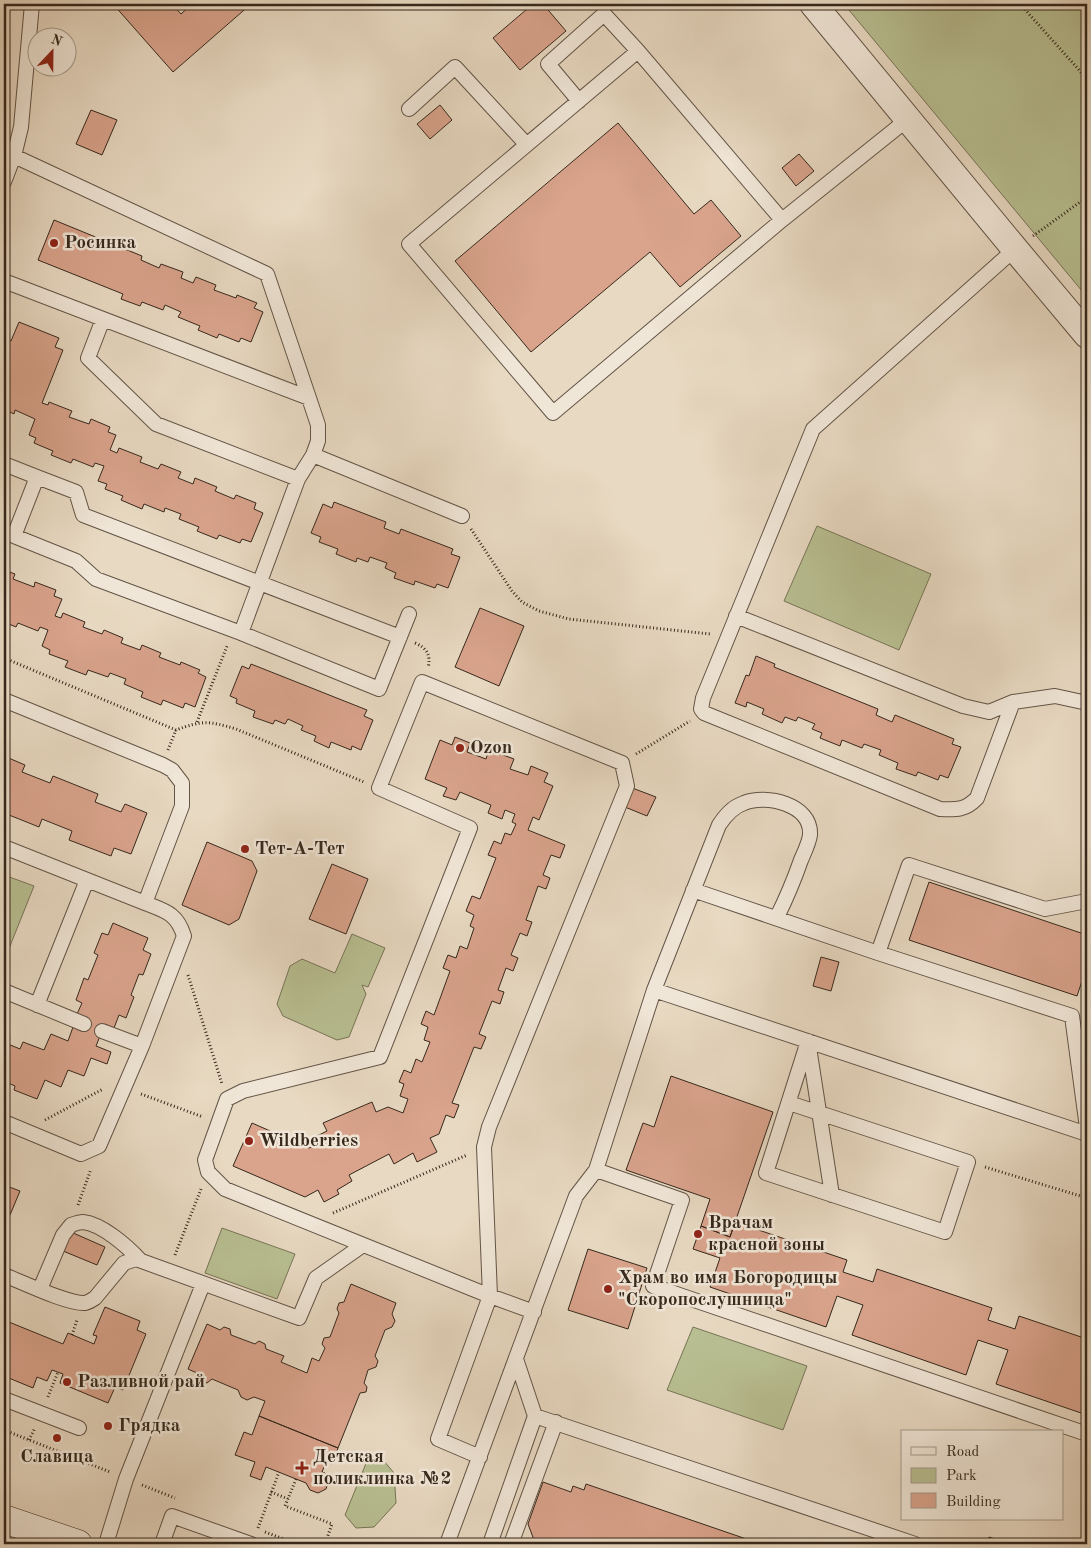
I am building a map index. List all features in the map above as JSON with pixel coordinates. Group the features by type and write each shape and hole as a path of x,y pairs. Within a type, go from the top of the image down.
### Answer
{"main road":[{"path":"4,1519 78,1544"}],"street":[{"path":"813,4 1087,335"}],"lane":[{"path":"4,182 14,156 21,128 32,4"},
{"path":"579,101 548,64 604,14 638,51 782,220"},
{"path":"638,51 409,244 553,413 782,220 908,119"},
{"path":"408,109 455,67 526,144"},
{"path":"14,156 267,274 318,425 318,441 313,455 298,479 260,584 237,632"},
{"path":"1013,702 977,798 970,806 956,810 940,809 704,713 701,709 703,698 728,635 813,429 1015,250"},
{"path":"4,281 309,398"},
{"path":"103,319 88,358 156,424 298,479"},
{"path":"313,455 462,516"},
{"path":"4,464 76,492 83,515 400,637"},
{"path":"37,477 14,536 76,561 96,579 237,632 379,689 409,614"},
{"path":"736,616 962,706 989,712 1013,702 1055,696 1087,703"},
{"path":"480,1456 438,1439 490,1296 484,1147 489,1127 627,786 622,763 422,682 379,788 470,828 380,1057 243,1091 227,1099 205,1160 208,1172 225,1190 490,1296 534,1312"},
{"path":"4,700 163,765 172,770 182,783 182,806 145,903"},
{"path":"447,1544 576,1196 596,1170 654,990 718,825 728,812 742,803 759,798 775,800 790,806 802,814 808,824 810,835 791,889 777,917"},
{"path":"4,847 171,913 181,927 184,936 142,1046 99,1146 81,1154 4,1122"},
{"path":"878,954 909,865 1045,909 1087,901"},
{"path":"37,1004 87,880"},
{"path":"694,890 777,917 878,954 1072,1016 1087,1128"},
{"path":"654,990 1087,1134"},
{"path":"4,992 84,1024"},
{"path":"102,1031 142,1046"},
{"path":"789,1103 968,1162 945,1232 766,1173 808,1041"},
{"path":"808,1041 832,1195"},
{"path":"596,1170 682,1200 653,1286 1087,1434"},
{"path":"40,1289 63,1235 71,1225 82,1222 94,1226 120,1241 140,1260"},
{"path":"4,1275 65,1299 83,1303 95,1298 124,1263 136,1259 300,1318 316,1278 364,1244"},
{"path":"106,1544 126,1479 202,1284"},
{"path":"490,1544 535,1416 516,1359"},
{"path":"4,1399 79,1428"},
{"path":"535,1416 915,1544"},
{"path":"511,1544 556,1422"},
{"path":"162,1544 172,1516 250,1544"}],"path":[{"path":"1020,4 1080,71 1087,82"},
{"path":"1015,250 1087,197"},
{"path":"462,516 512,591 522,602 539,610 569,619 728,635"},
{"path":"197,722 237,632"},
{"path":"400,637 421,646 427,651 429,665 422,682"},
{"path":"4,658 176,730 197,722 217,723 379,788"},
{"path":"622,763 704,713"},
{"path":"180,948 227,1099"},
{"path":"25,1131 130,1075"},
{"path":"124,1088 218,1123"},
{"path":"71,1225 99,1146"},
{"path":"309,1223 484,1147"},
{"path":"968,1162 1087,1198"},
{"path":"169,1270 208,1172"},
{"path":"4,1430 178,1499"},
{"path":"258,1530 279,1472"},
{"path":"296,1478 285,1506 332,1524 325,1544"},
{"path":"271,1492 288,1499"},
{"path":"249,1526 297,1544"}],"green space":[{"path":"844,4 1087,4 1087,297"},
{"path":"817,526 931,574 899,650 784,601"},
{"path":"4,875 34,886 6,956 4,954"},
{"path":"352,934 385,948 368,987 362,985 366,994 349,1037 337,1040 283,1016 277,1004 290,966 302,959 335,973"},
{"path":"222,1228 295,1254 277,1299 205,1273"},
{"path":"693,1327 807,1366 783,1430 667,1390"},
{"path":"367,1461 384,1461 394,1473 396,1503 374,1527 356,1528 345,1515"}],"building":[{"path":"113,4 172,4 181,14 192,4 251,4 173,72"},
{"path":"533,4 543,4 566,31 520,70 493,38"},
{"path":"440,105 452,120 430,139 417,124"},
{"path":"91,110 117,120 102,155 76,144"},
{"path":"618,123 694,214 711,200 741,236 680,287 650,252 531,352 455,261"},
{"path":"799,154 814,171 796,186 782,168"},
{"path":"54,220 142,256 141,260 159,268 161,264 183,272 181,278 193,283 196,277 216,285 214,290 236,298 237,295 257,303 254,308 263,312 251,342 241,338 239,342 219,334 217,338 198,330 200,326 178,317 181,312 165,305 163,310 142,302 140,306 121,299 123,294 38,260"},
{"path":"19,322 59,338 55,347 63,350 42,403 48,405 49,402 72,411 69,417 89,424 91,419 110,427 108,432 116,435 110,450 117,453 119,448 142,457 140,462 158,469 161,464 181,472 178,478 193,484 195,478 217,487 215,491 234,499 236,495 256,503 254,509 263,513 251,542 242,539 240,543 219,535 217,539 197,531 199,527 179,519 181,514 165,508 164,512 144,504 142,509 121,500 123,496 105,489 107,484 98,481 104,466 95,463 93,467 73,459 71,463 51,455 53,451 34,443 36,438 29,435 35,419 15,410 14,414 4,409 4,360 6,354 4,353 4,342 5,339 11,341"},
{"path":"334,502 386,522 384,528 399,534 401,529 453,549 451,554 460,557 448,588 437,584 435,588 415,581 414,585 394,578 396,573 385,568 387,563 370,557 368,562 357,558 356,562 336,554 338,549 319,542 321,537 311,533 323,504 332,508"},
{"path":"4,570 15,574 13,579 34,587 35,582 56,590 54,596 62,599 55,616 61,618 63,613 85,622 83,627 102,634 104,630 123,638 121,643 140,650 142,645 161,653 159,657 180,665 181,662 200,670 198,673 206,677 195,707 185,703 183,708 163,700 161,705 141,697 143,692 124,684 126,679 110,673 108,677 88,670 86,675 65,667 68,661 49,654 50,650 42,646 48,630 40,627 38,631 18,623 16,627 4,622"},
{"path":"480,608 524,626 499,686 455,667"},
{"path":"756,656 775,664 774,667 878,709 876,715 892,722 895,715 954,739 952,744 961,747 948,778 940,775 938,780 918,772 916,776 896,769 898,763 879,755 881,750 864,744 862,748 842,740 840,746 820,738 822,733 812,729 815,724 798,717 796,721 785,717 782,723 762,714 764,709 747,702 746,707 735,703 746,675 749,676"},
{"path":"251,664 367,710 364,716 373,720 361,750 352,746 351,750 331,742 329,748 314,741 316,736 301,730 303,726 288,719 285,724 275,720 273,724 253,717 255,711 236,703 237,699 230,696 242,666 249,669"},
{"path":"455,737 470,743 467,752 486,759 489,750 514,759 510,769 528,775 531,766 548,773 544,782 553,786 539,820 533,817 528,830 565,845 560,858 551,855 543,875 550,878 546,889 538,886 526,920 532,922 527,936 520,933 511,955 518,958 513,971 506,968 498,990 504,992 500,1004 492,1001 479,1034 486,1037 481,1049 474,1047 452,1103 459,1105 454,1118 446,1115 439,1134 430,1138 437,1152 417,1162 413,1153 394,1164 389,1154 349,1175 352,1181 337,1190 339,1194 324,1202 318,1190 305,1197 233,1166 252,1123 309,1148 318,1144 315,1137 327,1131 323,1123 372,1102 376,1112 388,1107 403,1113 408,1099 400,1096 404,1084 399,1082 404,1070 411,1073 416,1059 422,1062 430,1042 424,1040 428,1027 421,1024 426,1011 434,1015 450,971 443,968 448,955 456,958 460,946 467,949 474,928 470,926 474,915 466,911 472,896 480,899 496,858 488,855 494,841 501,844 505,833 511,835 516,824 512,822 515,814 505,810 502,819 488,813 491,805 460,792 456,800 443,796 447,788 425,779 440,740 452,745"},
{"path":"4,756 25,765 22,772 50,783 53,776 98,794 95,802 121,812 125,804 147,813 131,854 114,848 111,856 69,840 72,831 42,819 39,827 4,813"},
{"path":"627,786 656,797 647,816 620,805"},
{"path":"207,842 252,861 257,871 239,919 229,925 182,905"},
{"path":"332,864 368,879 346,934 309,919"},
{"path":"929,882 1087,935 1087,976 1084,975 1077,996 909,940"},
{"path":"113,923 148,938 143,950 151,954 143,975 139,974 131,995 134,997 126,1018 119,1015 114,1028 105,1024 96,1046 111,1052 107,1064 91,1058 84,1076 68,1070 61,1087 45,1080 37,1099 14,1090 15,1086 6,1082 4,1084 4,1036 10,1038 8,1044 20,1049 23,1042 44,1050 51,1034 68,1041 73,1027 81,1031 86,1017 77,1014 82,1003 76,1000 84,978 88,980 98,955 94,953 102,933 108,935"},
{"path":"821,957 839,962 831,991 813,986"},
{"path":"671,1076 773,1112 730,1237 701,1226 710,1199 626,1170 643,1123 654,1127"},
{"path":"4,1185 20,1191 10,1215 4,1213"},
{"path":"735,1222 847,1260 843,1272 873,1282 877,1269 992,1308 988,1320 1015,1329 1019,1316 1087,1339 1087,1415 996,1384 1008,1350 978,1340 966,1375 852,1335 863,1305 837,1296 826,1327 710,1287 720,1258 693,1249 701,1226 730,1237"},
{"path":"71,1232 105,1247 97,1265 63,1251"},
{"name":"Храм во имя Богородицы \"Скоропослушница\"","path":"588,1249 647,1268 628,1329 568,1310"},
{"path":"351,1284 396,1303 392,1314 395,1321 392,1327 385,1330 375,1356 378,1361 376,1367 368,1370 364,1383 367,1387 366,1392 360,1393 338,1448 259,1416 265,1401 254,1397 247,1400 241,1397 238,1390 212,1379 207,1383 201,1381 197,1373 188,1369 207,1324 220,1330 224,1327 230,1329 231,1335 255,1344 259,1341 265,1344 266,1349 284,1356 281,1362 307,1373 312,1358 319,1361 325,1348 322,1344 324,1338 330,1337 339,1313 337,1309 339,1303 344,1302"},
{"path":"105,1307 140,1321 137,1330 146,1334 123,1390 115,1387 108,1403 60,1383 63,1374 52,1370 47,1381 37,1377 33,1388 4,1376 4,1320 63,1344 68,1333 94,1344 97,1336 93,1335"},
{"path":"259,1416 338,1448 332,1464 326,1462 322,1472 325,1473 329,1480 326,1489 318,1493 310,1490 306,1483 266,1467 261,1480 250,1476 255,1462 235,1455 244,1432 252,1435"},
{"path":"543,1482 571,1492 573,1486 584,1490 586,1484 761,1544 538,1544 534,1540 528,1524"},
{"path":"989,1537 1010,1544 987,1544"}],"place":[{"name":"Росинка","path":"54,243"},
{"name":"Ozon","path":"460,748"},
{"name":"Тет-А-Тет","path":"245,849"},
{"name":"Wildberries","path":"249,1141"},
{"name":"Врачам красной зоны","path":"698,1234"},
{"name":"Храм во имя Богородицы \"Скоропослушница\"","path":"608,1289"},
{"name":"Разливной рай","path":"67,1382"},
{"name":"Грядка","path":"108,1426"},
{"name":"Славица","path":"57,1438"},
{"name":"Детская поликлинка №2","path":"302,1468"}]}
